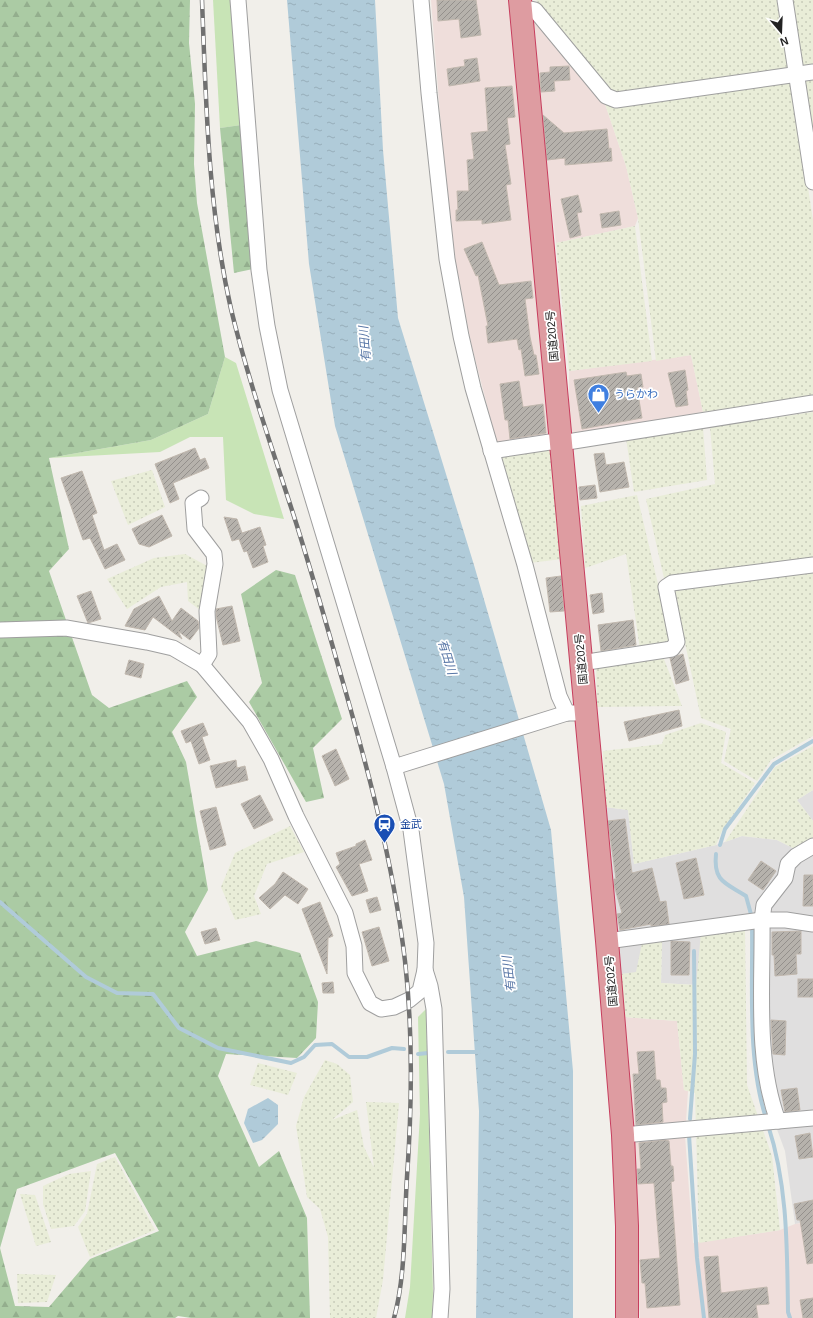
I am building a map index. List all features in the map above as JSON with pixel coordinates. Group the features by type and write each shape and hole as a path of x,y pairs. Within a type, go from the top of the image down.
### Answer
{"highway":[{"name":"国道202号","path":"521,4 581,663 577,713 607,942 623,1135 627,1226 627,1318"}],"street":[{"path":"0,630 66,628 140,640 173,648 202,664 250,722 271,759 296,816 345,913 354,946 355,973 370,1002 382,1009 394,1007 408,1000 420,990 425,970 426,943 411,830 394,767 280,390 268,334 259,270 238,0"},
{"path":"421,0 447,259 460,336 539,618 559,696 577,713"},
{"path":"785,0 813,182"},
{"path":"521,4 535,10 606,96 616,100 813,72"},
{"path":"491,451 550,442 561,443 813,403"},
{"path":"200,498 193,503 195,529 214,554 214,564 207,611 209,654 202,664"},
{"path":"581,663 672,649 677,642 666,587 672,583 813,565"},
{"path":"394,767 544,720 577,713"},
{"path":"778,1121 770,1098 763,1051 755,921 784,878 788,864 796,856 813,846"},
{"path":"607,942 755,921 786,920 813,924"},
{"path":"425,970 430,986 434,1009 442,1289 440,1318"},
{"path":"623,1135 813,1118"}],"shaded area":[{"path":"431,0 510,0 551,438 497,444 471,343 449,229"},
{"path":"543,11 605,104 626,166 638,218 635,226 556,243 530,15"},
{"path":"691,355 703,412 569,435 569,371"},
{"path":"813,790 813,821 797,800"},
{"path":"605,807 628,810 634,864 716,845 742,836 777,840 797,850 813,838 813,1221 795,1224 785,1151 765,1097 756,926 745,929 697,985 661,983 662,941 636,973 621,974"},
{"path":"624,1017 677,1021 684,1090 688,1091 685,1136 693,1243 780,1230 795,1224 813,1221 813,1318 640,1318"}],"green space":[{"path":"0,0 190,0 189,43 195,104 194,164 197,203 225,357 208,414 151,440 49,458 69,549 49,571 92,695 109,708 187,681 197,697 172,732 186,762 208,890 185,932 197,956 256,941 300,953 318,1002 316,1038 297,1058 226,1054 218,1076 259,1167 279,1151 307,1218 310,1318 191,1318 178,1316 175,1318 0,1318","holes":["115,1153 159,1231 90,1259 49,1307 15,1306 0,1248 17,1189"]},
{"path":"213,0 231,0 241,125 220,128"},
{"path":"536,0 779,0 790,71 613,95"},
{"path":"792,0 813,0 813,68 802,69"},
{"path":"813,76 813,142 803,78"},
{"path":"791,78 813,220 813,396 703,412 691,355 656,361 638,218 626,166 605,104"},
{"path":"241,125 253,269 234,273 220,128"},
{"path":"635,226 652,361 569,371 556,243"},
{"path":"225,357 236,363 284,519 254,514 226,500 223,437 190,437 160,452 49,458 151,440 208,414"},
{"path":"813,412 813,561 664,578 646,499 715,484 710,427"},
{"path":"703,427 707,480 634,492 626,438"},
{"path":"551,449 562,559 530,563 500,455"},
{"path":"152,470 165,507 128,525 111,481"},
{"path":"637,495 672,643 640,649 626,554 585,568 581,506"},
{"path":"185,554 209,567 200,610 188,601 187,582 161,587 127,609 107,579 154,558"},
{"path":"276,570 295,575 342,719 313,748 324,798 306,802 249,702 262,683 241,594"},
{"path":"813,571 813,736 771,760 757,781 724,761 731,729 701,718 673,587"},
{"path":"662,654 682,706 597,707 596,666"},
{"path":"701,723 726,732 721,763 755,783 722,831 716,845 634,864 628,810 605,807 603,751 662,744 665,735"},
{"path":"813,746 813,790 797,800 813,821 813,838 797,850 777,840 742,836 725,842 775,767"},
{"path":"290,826 304,852 267,864 254,896 261,914 235,920 221,887 235,853"},
{"path":"745,929 747,1085 772,1156 780,1230 699,1243 695,1093 684,1090 677,1021 624,1017 621,974 636,972 642,943 662,941 661,983 696,985 701,933"},
{"path":"426,1009 433,1293 432,1318 405,1318 410,1287 420,1114 418,1017"},
{"path":"325,1060 337,1064 350,1075 353,1102 332,1120 357,1110 364,1147 374,1168 366,1102 399,1103 383,1280 376,1318 330,1318 328,1237 320,1209 307,1197 296,1126 304,1097"},
{"path":"258,1063 297,1073 288,1095 250,1085"},
{"path":"115,1157 155,1230 90,1257 78,1227 87,1214 97,1164"},
{"path":"91,1171 85,1211 74,1226 51,1229 43,1204 43,1186 69,1174"},
{"path":"20,1194 35,1195 51,1242 36,1246"},
{"path":"17,1274 56,1275 47,1302 18,1303"}],"water":[{"name":"有田川","path":"287,0 375,0 383,150 398,318 474,565 551,830 573,1071 573,1318 476,1318 479,1111 464,897 444,784 335,426 309,264"},
{"path":"268,1098 278,1105 278,1124 262,1140 253,1143 244,1123 248,1109"}],"building":[{"path":"437,0 476,0 481,35 461,38 459,19 438,21"},
{"path":"477,58 480,81 449,86 447,69 465,66 464,60"},
{"path":"569,66 570,80 554,81 555,91 541,92 540,73 550,72 550,67"},
{"path":"512,86 515,117 507,118 510,144 505,145 511,184 506,185 511,220 482,224 482,220 456,221 456,210 458,210 457,191 469,191 467,160 474,159 471,133 488,131 485,88"},
{"path":"543,115 564,133 607,129 612,161 565,165 565,158 547,160"},
{"path":"578,195 582,212 577,213 581,235 570,238 561,199"},
{"path":"619,211 621,225 602,228 600,214"},
{"path":"482,242 499,285 531,281 533,298 525,299 530,337 534,355 536,355 539,374 525,376 521,349 519,350 517,339 488,343 486,326 488,326 478,275 476,276 464,249"},
{"path":"685,370 688,390 686,391 688,405 676,407 668,373"},
{"path":"626,372 627,376 641,374 643,387 637,388 642,418 582,429 574,380"},
{"path":"519,381 523,407 543,404 546,433 510,439 508,420 505,420 500,384"},
{"path":"195,448 200,460 205,458 209,468 173,483 179,499 170,503 155,464"},
{"path":"604,453 606,465 624,462 629,487 600,492 594,454"},
{"path":"82,471 97,513 92,515 104,550 117,544 125,560 105,569 90,538 83,540 61,478"},
{"path":"595,485 597,498 580,500 579,487"},
{"path":"162,515 172,536 149,547 139,544 132,529"},
{"path":"224,517 237,519 242,533 260,527 266,545 263,546 268,562 253,568 247,551 244,552 239,539 232,541"},
{"path":"561,576 564,611 550,612 546,578"},
{"path":"91,591 101,619 88,623 77,596"},
{"path":"602,593 604,612 593,614 590,595"},
{"path":"159,596 172,621 181,608 198,621 199,628 190,640 178,631 182,639 153,617 145,630 125,626 134,609"},
{"path":"232,606 240,641 223,645 216,616 216,609"},
{"path":"633,620 636,645 601,651 598,625"},
{"path":"683,654 689,680 676,684 670,658"},
{"path":"129,660 144,664 141,678 125,674"},
{"path":"679,710 682,726 629,741 624,722"},
{"path":"203,723 208,735 202,737 210,760 199,764 191,741 186,743 181,731"},
{"path":"336,749 349,779 335,786 322,756"},
{"path":"236,760 237,768 245,766 248,780 216,788 210,766"},
{"path":"260,795 273,820 254,829 241,804"},
{"path":"216,807 226,845 210,850 200,811"},
{"path":"625,819 632,873 652,868 660,902 666,901 669,924 651,926 651,924 620,930 617,914 622,913 614,885 614,879 616,879 608,821"},
{"path":"365,840 372,860 359,864 368,891 352,896 336,867 340,864 336,853 356,846 356,844"},
{"path":"696,858 704,895 684,899 676,863"},
{"path":"761,861 776,871 763,890 748,880"},
{"path":"283,872 308,889 298,904 285,895 270,909 259,898 275,884"},
{"path":"804,875 813,875 813,906 803,906"},
{"path":"377,897 381,910 370,913 366,900"},
{"path":"320,902 333,936 328,938 327,974 302,909"},
{"path":"379,927 389,961 372,966 362,932"},
{"path":"216,928 220,940 205,944 201,932"},
{"path":"801,931 801,954 796,954 797,974 775,976 774,955 772,955 772,932"},
{"path":"671,941 690,942 689,975 671,975"},
{"path":"798,979 813,979 813,997 798,997"},
{"path":"333,982 334,993 323,993 322,983"},
{"path":"771,1020 786,1021 785,1055 773,1054"},
{"path":"654,1051 656,1080 660,1080 661,1088 666,1088 667,1102 662,1103 663,1122 636,1125 633,1074 639,1074 637,1052"},
{"path":"797,1088 800,1110 785,1112 781,1090"},
{"path":"810,1133 813,1157 799,1159 795,1136"},
{"path":"665,1140 669,1141 671,1166 673,1166 674,1181 671,1182 680,1305 647,1308 645,1283 642,1283 640,1260 660,1258 654,1183 638,1184 637,1169 641,1169 639,1143"},
{"path":"813,1200 813,1263 807,1264 800,1220 797,1220 794,1204"},
{"path":"718,1256 721,1293 767,1287 769,1304 756,1305 758,1318 709,1318 704,1257"},
{"path":"813,1298 813,1318 803,1318 800,1300"}],"waterway":[{"path":"720,845 725,829 774,764 813,741"},
{"path":"716,854 717,871 719,876 722,881 746,896 752,918"},
{"path":"0,902 86,977 117,993 153,994 179,1028 218,1048 291,1063 304,1057 315,1045 332,1044 349,1057 367,1057 392,1048 404,1049"},
{"path":"752,925 753,1048 760,1096 766,1118"},
{"path":"690,1119 695,1054 694,951"},
{"path":"448,1052 479,1052"},
{"path":"418,1054 428,1053"},
{"path":"768,1125 775,1148 783,1194 787,1241 788,1312 790,1318"},
{"path":"689,1135 697,1258 704,1318"}],"railway":[{"path":"202,0 209,155 217,233 231,309 254,392 298,529 359,738 378,812 400,923 408,988 411,1096 403,1266 394,1318"}],"place":[{"name":"うらかわ","path":"599,414"},
{"name":"金武","path":"385,844"}]}
